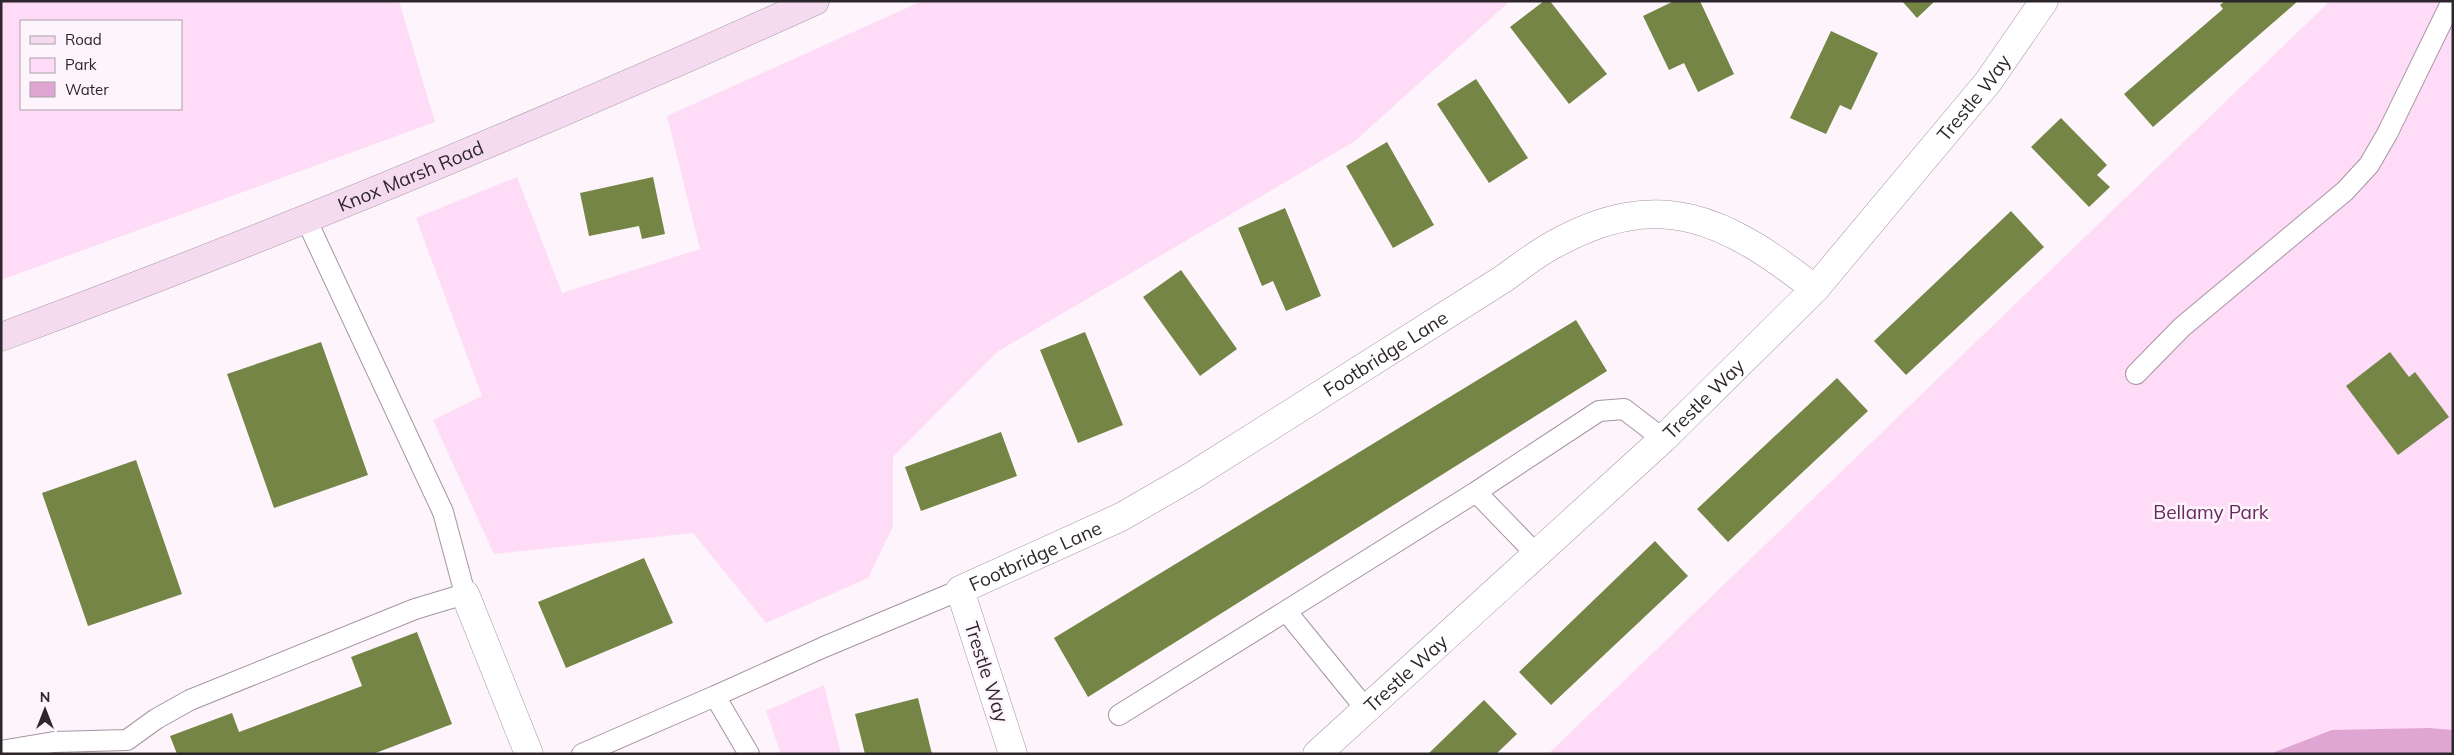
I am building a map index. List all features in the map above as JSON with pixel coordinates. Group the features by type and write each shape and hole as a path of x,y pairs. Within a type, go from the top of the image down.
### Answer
{"main road":[{"name":"Knox Marsh Road","path":"1,337 306,219 649,76 815,1"}],"street":[{"name":"Trestle Way","path":"1317,754 1365,708 1452,633 1663,440 1815,289 1988,82 2044,1"},
{"name":"Footbridge Lane","path":"960,590 1121,518 1486,290 1552,245 1588,228 1631,215 1669,214 1702,222 1737,234 1815,289"},
{"name":"Trestle Way","path":"960,590 1012,754"},
{"path":"465,594 529,754"}],"lane":[{"path":"2136,374 2182,326 2345,191 2369,165 2387,134 2452,1"},
{"path":"1,751 54,742 132,747 156,720 190,700 415,609 465,594 442,512 306,219"},
{"path":"1120,715 1476,492 1599,411 1624,409 1663,440"},
{"path":"1476,492 1537,555"},
{"path":"582,754 824,647 960,590"},
{"path":"1286,611 1365,708"},
{"path":"715,696 749,754"}],"green space":[{"path":"1,1 399,1 435,122 1,280"},
{"path":"922,1 1510,1 1355,141 997,352 893,457 893,526 868,578 766,623 693,533 494,554 433,420 482,396 416,218 517,177 562,293 700,249 667,116"},
{"name":"Bellamy Park","path":"2330,1 2453,1 2453,754 1548,754"},
{"path":"824,685 841,754 781,754 766,711"}],"water":[{"path":"2429,728 2453,730 2453,754 2270,754 2332,730"}],"building":[{"path":"1544,1 1550,1 1607,74 1569,104 1510,27"},
{"path":"1674,1 1700,1 1734,74 1698,92 1684,63 1669,70 1643,16"},
{"path":"1902,1 1935,1 1917,18"},
{"path":"2225,1 2298,1 2153,127 2124,94 2223,9 2220,5"},
{"path":"1831,31 1878,53 1851,110 1840,105 1826,134 1790,118"},
{"path":"1476,79 1528,158 1489,183 1437,104"},
{"path":"2061,118 2107,165 2097,175 2110,187 2089,207 2031,147"},
{"path":"1387,142 1434,225 1393,248 1346,166"},
{"path":"653,177 665,234 642,239 639,226 589,236 580,193"},
{"path":"1285,208 1321,296 1286,311 1273,281 1262,286 1238,228"},
{"path":"2011,211 2044,247 1906,375 1874,341"},
{"path":"1181,270 1237,349 1200,376 1143,297"},
{"path":"1576,320 1607,371 1088,697 1054,638"},
{"path":"1085,332 1123,425 1078,443 1040,350"},
{"path":"321,342 368,475 274,508 227,374"},
{"path":"2390,352 2409,377 2415,372 2449,417 2398,455 2346,386"},
{"path":"1837,378 1868,411 1728,542 1697,509"},
{"path":"1001,432 1017,476 921,511 905,467"},
{"path":"136,460 182,594 88,626 42,493"},
{"path":"1655,541 1688,576 1551,705 1519,672"},
{"path":"644,558 673,623 566,668 538,602"},
{"path":"417,632 452,724 373,754 177,754 170,736 232,713 239,732 362,686 351,657"},
{"path":"918,698 932,754 865,754 855,714"},
{"path":"1484,700 1517,734 1496,754 1428,754"}]}
